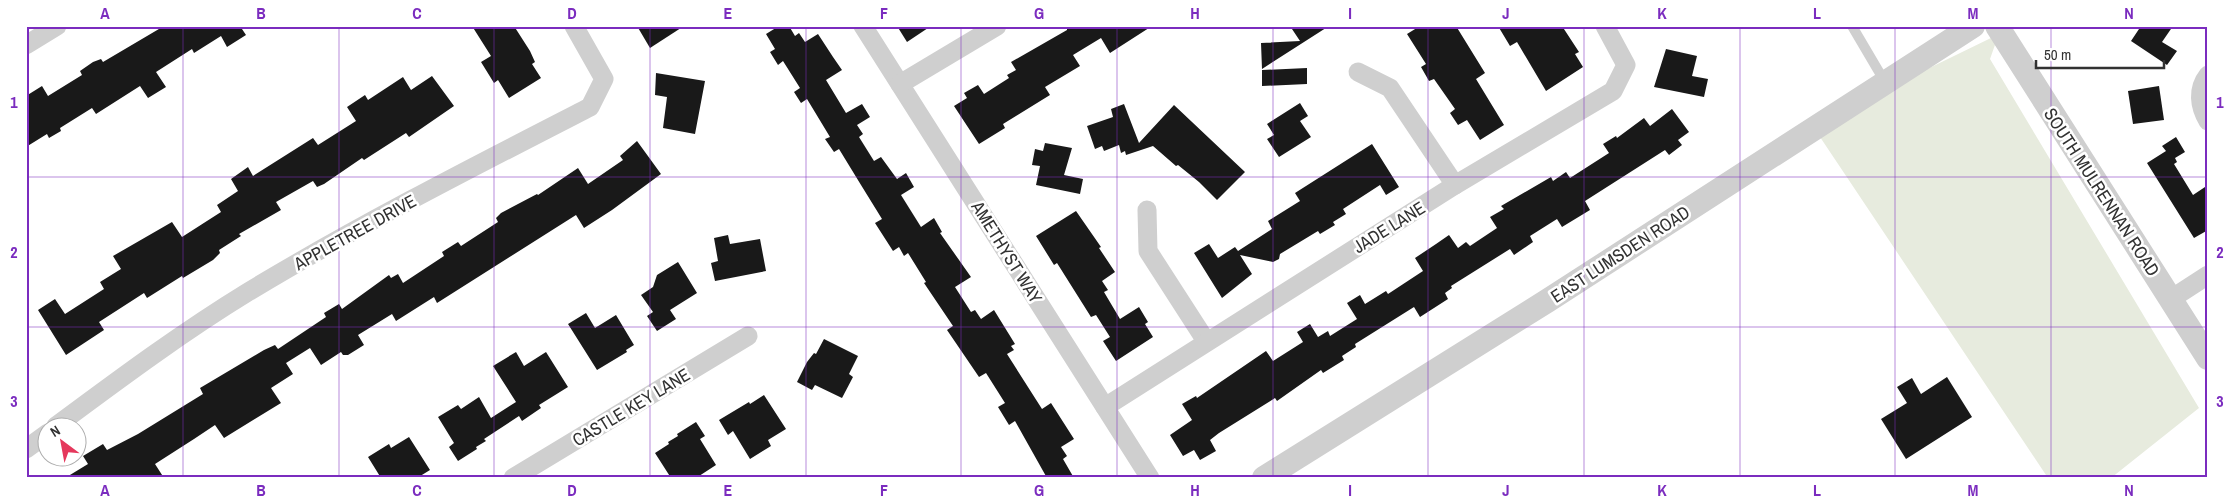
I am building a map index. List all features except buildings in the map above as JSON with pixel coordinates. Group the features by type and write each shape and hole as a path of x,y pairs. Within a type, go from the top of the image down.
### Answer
{"street":[{"path":"26,44 57,26"},
{"name":"APPLETREE DRIVE","path":"69,416 113,383 262,284 359,228 590,107 604,79 574,26"},
{"name":"AMETHYST WAY","path":"863,26 1150,478"},
{"path":"900,84 997,26"},
{"name":"JADE LANE","path":"1105,407 1206,341 1455,185 1613,91 1626,65 1605,26"},
{"name":"EAST LUMSDEN ROAD","path":"1264,478 1547,301 1973,26"},
{"name":"SOUTH MULRENNAN ROAD","path":"1997,26 2208,358"},
{"path":"1358,72 1390,88 1455,185"},
{"path":"2208,75 2200,85 2201,110 2208,121"},
{"path":"1147,210 1148,251 1206,341"},
{"path":"2171,299 2208,275"},
{"name":"CASTLE KEY LANE","path":"513,478 748,336"},
{"path":"26,449 38,440"}],"lane":[{"path":"1851,27 1885,82"}],"shaded area":[{"path":"1993,37 1996,42 1990,59 2199,408 2111,478 2048,478 1820,137 1917,74"}]}
